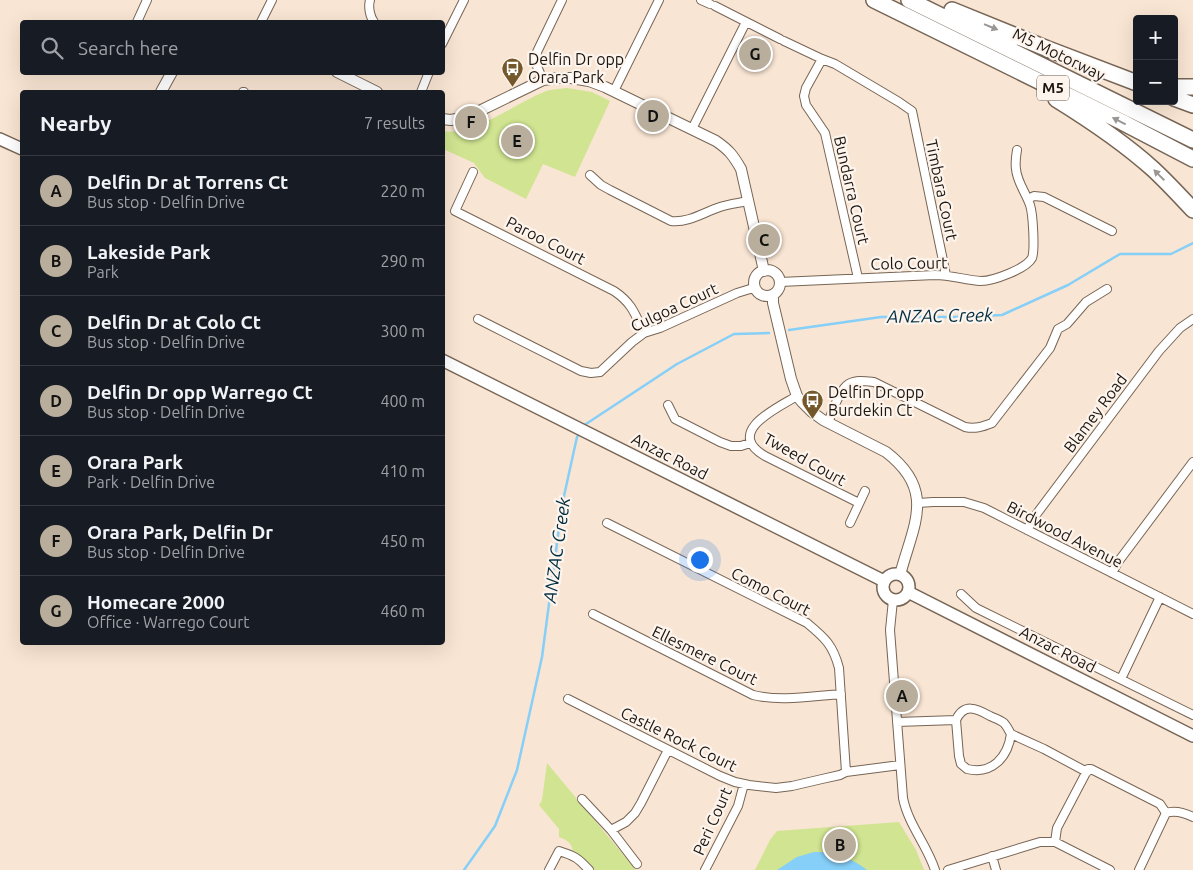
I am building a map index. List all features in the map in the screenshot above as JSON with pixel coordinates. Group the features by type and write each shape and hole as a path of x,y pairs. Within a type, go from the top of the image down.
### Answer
{"highway":[{"name":"M5 Motorway","path":"874,0 1193,159"},
{"name":"M5 Motorway","path":"909,0 1193,140"},
{"path":"930,0 960,15 1133,81"},
{"path":"912,19 1052,97 1096,124 1154,170 1193,210"},
{"path":"1178,87 1193,86"},
{"path":"1178,99 1193,104"}],"main road":[{"path":"0,139 20,148"},
{"name":"Anzac Road","path":"445,362 884,581"},
{"path":"890,575 900,575 907,581 909,586 908,592 901,599 893,600 884,592 884,581 890,575"},
{"name":"Anzac Road","path":"908,592 1193,736"}],"street":[{"path":"138,20 147,0"},
{"path":"262,20 272,0"},
{"path":"370,0 370,12 373,20"},
{"path":"445,38 464,0"},
{"path":"543,80 536,64 537,52 562,0"},
{"path":"614,92 659,0"},
{"path":"702,0 822,59"},
{"path":"692,129 746,22"},
{"name":"Timbara Court","path":"822,59 835,64 912,111 946,275"},
{"name":"Bundarra Court","path":"822,59 806,88 804,96 806,105 825,133 858,278"},
{"path":"162,90 170,75"},
{"path":"343,75 373,90"},
{"path":"422,90 428,75"},
{"path":"445,120 467,117 543,80 558,78 582,79 614,92 727,148 741,169 764,271"},
{"name":"Colo Court","path":"780,282 946,275 981,281 1007,274 1028,262 1031,259 1033,250 1031,211 1028,199 1018,180 1016,170 1017,150"},
{"name":"Paroo Court","path":"473,172 455,211 624,297 632,307 644,333"},
{"path":"590,175 601,185 670,221 687,220 721,206 748,201"},
{"path":"1028,199 1034,196 1044,197 1112,231"},
{"path":"764,271 775,273 779,278 778,291 772,295 764,296 755,289 754,281 764,271"},
{"name":"Culgoa Court","path":"478,319 581,371 591,373 600,372 644,333 660,328 737,293 755,289"},
{"path":"828,423 834,407 847,386 855,382 864,381 874,382 965,427 975,429 984,427 992,423 1050,348 1058,329 1067,324 1086,302 1107,290"},
{"path":"772,295 791,379 802,402 828,423 886,452 904,468 910,477 915,488 918,503 916,520 900,575"},
{"name":"Blamey Road","path":"1028,530 1036,516 1159,350 1180,328 1193,319"},
{"name":"Tweed Court","path":"798,396 760,419 753,426 750,434 750,443 756,451 765,456 859,503"},
{"path":"668,404 676,419 720,442 731,446 741,446 750,443"},
{"path":"1112,573 1118,562 1193,462"},
{"name":"Tweed Court","path":"850,523 865,491"},
{"name":"Birdwood Avenue","path":"918,503 964,502 984,508 1193,614"},
{"name":"Como Court","path":"607,523 806,623 828,643 835,654 839,668 846,772"},
{"path":"961,594 976,608 1193,715"},
{"path":"1121,679 1160,597"},
{"path":"893,600 890,630 900,765 905,806 935,870"},
{"name":"Ellesmere Court","path":"593,614 753,695 778,699 841,694"},
{"name":"Castle Rock Court","path":"568,699 720,776 744,784 776,788 792,786 846,772 900,765"},
{"path":"1011,734 1010,743 1003,757 992,767 970,770 961,764 956,720 958,715 971,708 978,709 1004,724 1011,734 1087,772"},
{"path":"897,722 956,720"},
{"path":"611,830 626,822 635,813 642,803 668,750"},
{"path":"1055,842 1057,828 1088,769 1160,804 1166,813"},
{"name":"Peri Court","path":"705,870 738,806 744,784"},
{"path":"582,799 611,830 637,864"},
{"path":"1166,813 1178,812 1193,818"},
{"path":"1139,870 1166,813"},
{"path":"948,870 1040,842 1055,842 1110,870"},
{"path":"549,870 559,851 574,856 589,870"},
{"path":"992,856 996,870"}],"green space":[{"path":"567,88 592,92 610,101 575,177 543,164 526,199 485,178 474,163 445,150 445,131 467,129 494,118 546,91"},
{"path":"547,763 636,870 593,870 582,857 573,852 569,842 559,837 559,829 539,805 542,800"},
{"path":"899,822 916,850 924,870 755,870 770,840 777,831"}],"water":[{"path":"814,852 842,856 867,870 777,870 797,857"}],"waterway":[{"name":"ANZAC Creek","path":"789,330 881,317 1002,315 1068,285 1120,254 1171,254 1193,243"},
{"name":"ANZAC Creek","path":"584,426 677,364 734,334 769,333"},
{"name":"ANZAC Creek","path":"464,870 495,826 517,770 542,657 562,505 577,437 580,433"}],"place":[{"name":"Homecare 2000","path":"755,54"},
{"name":"Delfin Dr opp Orara Park","path":"512,87"},
{"name":"Delfin Dr opp Warrego Ct","path":"653,116"},
{"name":"Orara Park, Delfin Dr","path":"471,122"},
{"name":"Orara Park","path":"517,141"},
{"name":"Delfin Dr at Colo Ct","path":"764,240"},
{"name":"Delfin Dr opp Burdekin Ct","path":"812,420"},
{"name":"Delfin Dr at Torrens Ct","path":"902,696"},
{"name":"Lakeside Park","path":"840,845"}]}
